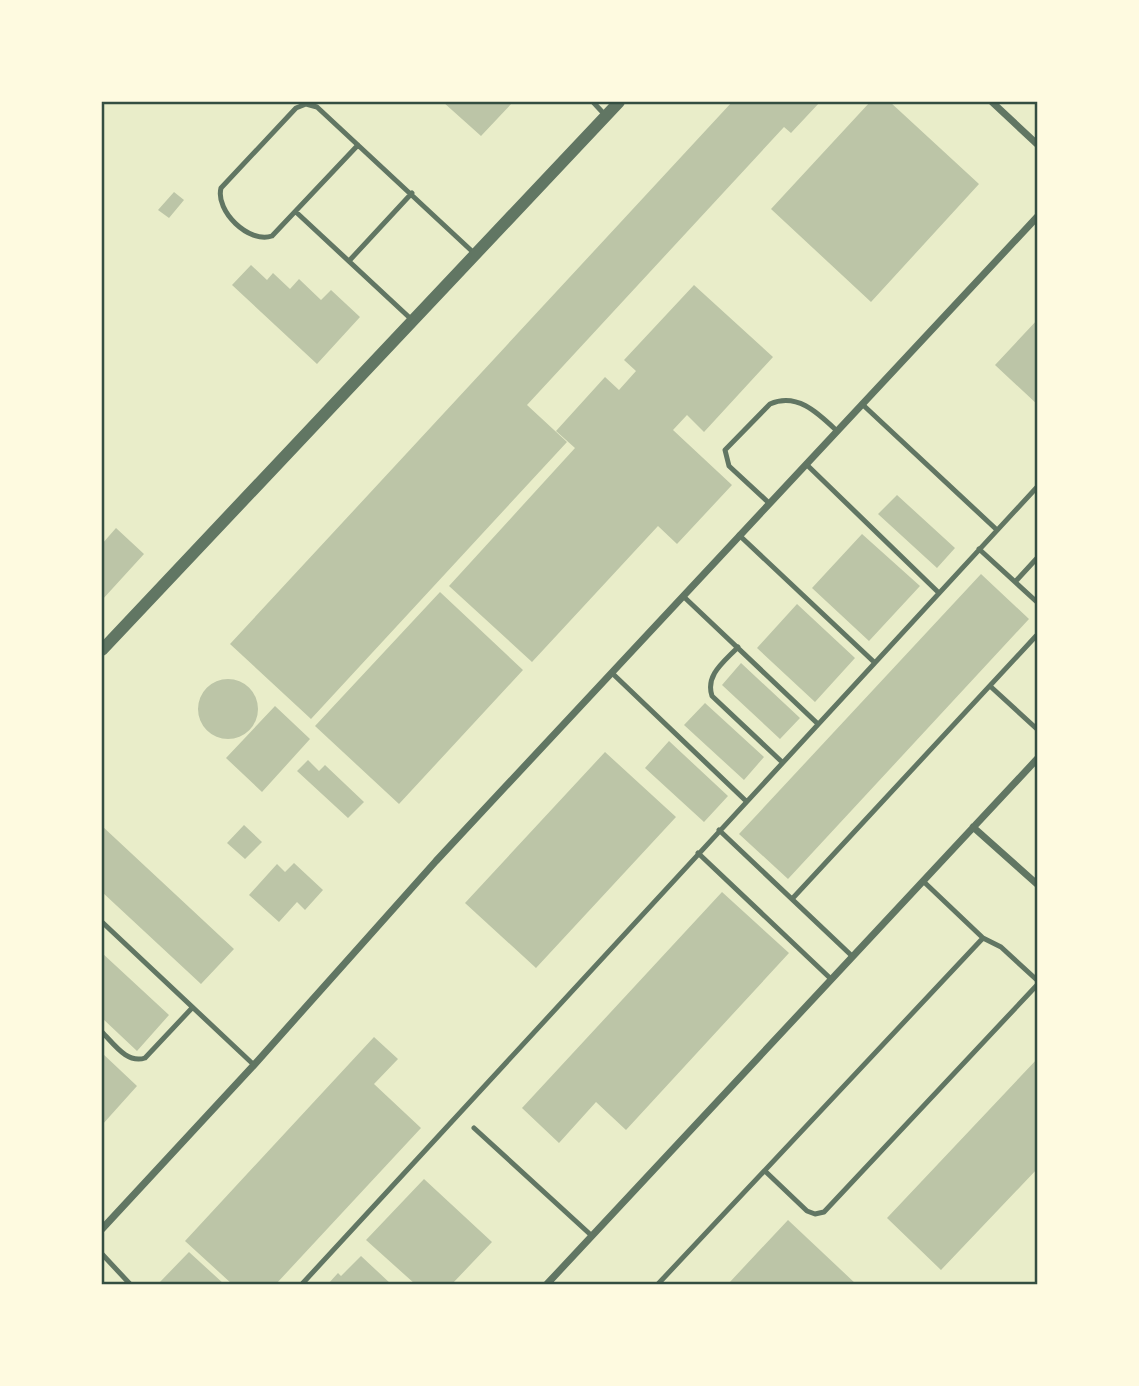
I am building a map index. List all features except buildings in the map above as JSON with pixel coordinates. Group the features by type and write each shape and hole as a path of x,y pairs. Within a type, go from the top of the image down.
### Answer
{"street":[{"path":"102,650 619,102"},
{"path":"992,102 1038,145"},
{"path":"102,1229 254,1065 436,861 1038,216"},
{"path":"547,1284 1038,758"},
{"path":"973,827 1036,882"}],"lane":[{"path":"593,102 606,116"},
{"path":"358,145 272,236 263,240 253,237 221,207 221,188 296,108 306,104 317,107 412,193 475,254"},
{"path":"349,261 412,193"},
{"path":"296,212 413,320"},
{"path":"769,503 729,467 725,450 769,404 779,399 811,406 837,431"},
{"path":"862,404 997,530"},
{"path":"806,464 939,593"},
{"path":"302,1284 1038,486"},
{"path":"740,535 874,662"},
{"path":"979,549 1038,603"},
{"path":"1015,582 1038,557"},
{"path":"684,596 818,723"},
{"path":"792,899 1036,636"},
{"path":"738,647 711,677 708,687 712,696 782,762"},
{"path":"612,673 746,801"},
{"path":"990,685 1038,730"},
{"path":"719,830 852,956"},
{"path":"698,853 831,979"},
{"path":"765,1171 807,1211 816,1214 824,1212 1038,983 1001,947 983,938 923,881"},
{"path":"102,922 254,1065"},
{"path":"658,1284 983,938"},
{"path":"102,1032 129,1059 137,1061 145,1058 192,1008"},
{"path":"474,1128 592,1236"},
{"path":"102,1254 130,1284"}]}
